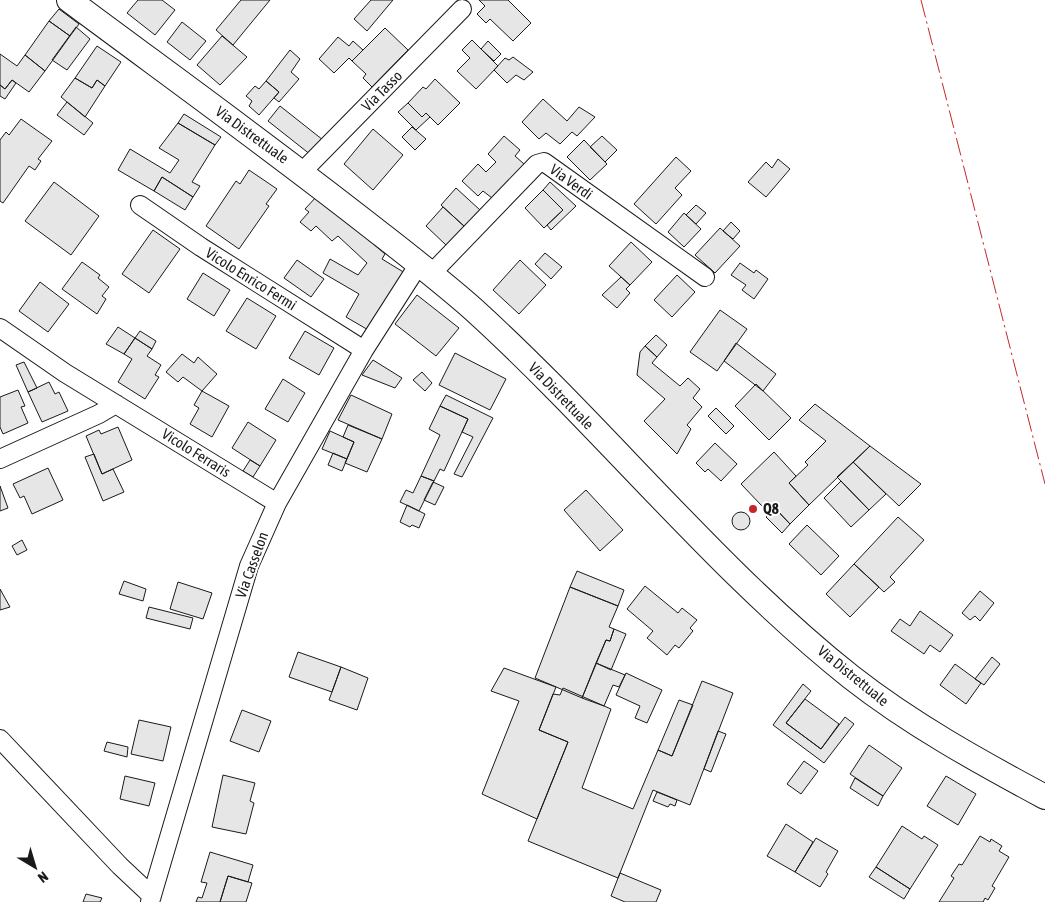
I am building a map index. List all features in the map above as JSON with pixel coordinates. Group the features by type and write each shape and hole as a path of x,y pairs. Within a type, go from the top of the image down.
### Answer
{"main road":[{"name":"Via Distrettuale","path":"69,0 302,172 425,269 522,354 720,558 803,636 892,707 946,742 1045,797"}],"street":[{"name":"Via Tasso","path":"302,172 462,9"},
{"name":"Via Verdi","path":"425,269 537,164 544,162 704,277"},
{"name":"Vicolo Enrico Fermi","path":"140,205 201,247 364,350"},
{"name":"Via Casselon","path":"151,899 249,566 277,503 364,350 425,269"},
{"name":"Vicolo Ferraris","path":"0,328 65,373 277,503"},
{"path":"0,459 99,414 116,404"},
{"name":"Via Casselon","path":"0,739 151,899"}],"building":[{"path":"138,0 162,0 175,10 155,35 127,13"},
{"path":"241,0 270,0 233,45 216,30"},
{"path":"371,0 393,0 367,31 354,19"},
{"path":"479,0 508,0 531,23 513,41 490,19 486,23 477,14 485,6"},
{"path":"59,9 79,24 70,36 49,21"},
{"path":"49,21 70,36 45,71 25,55"},
{"path":"182,22 206,41 190,60 167,42"},
{"path":"76,27 90,39 67,70 52,60"},
{"path":"385,28 408,50 372,87 363,78 366,74 352,61"},
{"path":"222,36 247,57 220,85 197,65"},
{"path":"338,37 349,46 353,41 363,50 352,61 349,58 334,73 319,59"},
{"path":"472,40 498,66 476,89 457,71 470,58 462,50"},
{"path":"488,41 501,54 494,61 481,49"},
{"path":"97,46 121,62 105,86 97,80 92,88 75,78"},
{"path":"290,50 300,59 291,72 299,79 279,102 274,98 279,92 266,81"},
{"path":"0,54 17,66 25,55 45,71 29,92 12,80 5,89 0,85"},
{"path":"513,57 533,72 524,80 516,75 507,83 494,70 505,58 509,60"},
{"path":"75,78 92,88 97,80 105,86 85,117 61,97"},
{"path":"435,79 460,103 438,125 426,113 422,117 408,103 423,87 426,89"},
{"path":"12,80 16,83 5,99 0,96 0,85 5,89"},
{"path":"266,81 279,92 259,115 249,106 252,101 246,96 255,86 259,89"},
{"path":"543,99 567,121 579,107 595,117 577,136 572,132 560,144 546,133 539,139 522,122"},
{"path":"67,102 93,123 84,135 57,115"},
{"path":"408,103 422,117 426,113 430,117 416,130 398,112"},
{"path":"280,106 323,140 311,155 268,121"},
{"path":"184,114 221,137 215,145 178,123"},
{"path":"21,119 52,141 38,159 41,161 35,170 29,166 3,203 0,201 0,140 6,132 9,135"},
{"path":"178,123 215,145 192,182 200,186 193,197 162,177 154,191 118,170 130,149 170,173 179,160 159,148"},
{"path":"412,127 426,139 415,150 402,137"},
{"path":"373,129 403,155 373,190 344,164"},
{"path":"504,136 520,150 515,156 524,164 492,198 483,191 478,196 462,181 478,164 486,172 496,162 488,154"},
{"path":"602,136 617,150 605,162 590,147"},
{"path":"584,140 607,164 590,180 567,157"},
{"path":"676,157 691,171 675,188 682,195 656,224 634,204"},
{"path":"778,159 790,169 766,197 748,182 766,162 772,168"},
{"path":"249,170 277,189 266,204 269,206 239,249 206,226 236,181 240,184"},
{"path":"162,177 193,197 185,210 154,191"},
{"path":"54,182 99,216 71,255 25,221"},
{"path":"550,182 576,206 551,230 547,225 563,210 543,190"},
{"path":"456,188 480,210 465,227 441,205"},
{"path":"543,190 563,210 544,228 525,208"},
{"path":"317,196 385,254 382,259 405,273 370,331 346,317 359,294 323,273 330,259 358,275 367,263 338,236 332,241 316,226 311,231 300,222 309,212 305,209"},
{"path":"696,205 706,213 696,224 686,215"},
{"path":"443,207 465,227 447,246 426,226"},
{"path":"684,213 701,229 684,247 668,232"},
{"path":"731,222 740,231 733,239 723,231"},
{"path":"720,228 740,246 715,273 695,255"},
{"path":"153,230 180,249 149,293 122,274"},
{"path":"631,242 652,262 630,285 609,266"},
{"path":"545,253 562,267 551,279 535,264"},
{"path":"297,260 324,279 311,297 284,278"},
{"path":"520,260 546,285 519,314 493,290"},
{"path":"82,262 100,275 98,278 109,287 102,296 106,299 97,314 62,289"},
{"path":"740,263 754,273 756,270 768,279 754,299 742,290 746,285 731,275"},
{"path":"203,273 230,290 214,316 187,299"},
{"path":"677,275 695,292 672,317 654,300"},
{"path":"621,277 630,285 626,289 630,293 617,308 602,295"},
{"path":"40,282 69,304 48,332 19,311"},
{"path":"417,295 459,328 436,356 395,324"},
{"path":"247,298 276,316 256,349 226,331"},
{"path":"720,310 747,329 717,371 690,352"},
{"path":"118,327 135,338 124,354 106,344"},
{"path":"140,331 156,341 152,349 135,338"},
{"path":"305,331 334,348 319,375 289,358"},
{"path":"656,335 667,345 657,357 645,346"},
{"path":"135,338 152,349 147,356 161,365 155,375 159,377 145,399 118,382 132,359 124,354"},
{"path":"736,343 776,374 763,391 724,361"},
{"path":"645,346 657,357 652,363 680,386 688,378 700,389 693,398 702,407 687,425 691,429 677,454 644,421 665,399 637,375 640,352"},
{"path":"455,353 506,379 490,410 439,385"},
{"path":"182,354 194,363 198,357 217,374 202,391 183,377 178,382 166,372"},
{"path":"373,360 402,378 395,388 362,375"},
{"path":"24,362 37,388 28,392 16,365"},
{"path":"422,372 432,383 425,391 413,380"},
{"path":"283,379 305,393 288,422 265,409"},
{"path":"49,382 55,394 59,392 68,411 42,422 28,392"},
{"path":"756,384 791,418 769,440 735,406"},
{"path":"18,390 25,406 21,407 28,423 3,434 0,427 0,397"},
{"path":"202,391 229,406 212,437 190,424 199,408 194,405"},
{"path":"351,395 392,414 382,439 338,420"},
{"path":"446,395 493,418 462,477 454,474 473,437 462,432 468,419 440,406"},
{"path":"815,404 870,446 809,505 789,483 808,465 805,462 826,441 799,420"},
{"path":"440,406 468,419 444,471 440,469 434,481 421,476 440,435 429,429"},
{"path":"716,408 734,426 726,434 708,416"},
{"path":"248,422 276,440 260,466 232,448"},
{"path":"348,425 382,439 367,472 345,463 354,442 343,437"},
{"path":"118,427 132,460 102,474 86,436 99,430 101,434"},
{"path":"330,431 354,442 347,459 322,449"},
{"path":"715,443 737,464 721,481 708,469 705,472 696,463"},
{"path":"870,446 921,484 899,506 853,462"},
{"path":"774,452 796,476 789,483 809,505 790,524 768,501 762,506 741,484"},
{"path":"333,453 347,459 342,471 328,465"},
{"path":"94,454 102,474 113,469 124,492 103,501 85,457"},
{"path":"250,460 260,466 253,477 243,471"},
{"path":"853,462 886,494 869,510 837,477"},
{"path":"48,468 63,500 32,514 24,496 20,498 13,484"},
{"path":"421,476 434,481 419,511 400,502 406,490 413,493"},
{"path":"841,481 869,510 851,527 824,498"},
{"path":"433,482 444,487 435,505 424,500"},
{"path":"0,486 8,508 0,511"},
{"path":"586,490 623,530 600,551 564,510"},
{"path":"407,505 425,514 419,528 412,525 410,527 400,522"},
{"path":"775,508 790,524 782,533 766,517"},
{"path":"737,512 745,512 750,517 748,528 737,530 732,525 732,517"},
{"path":"898,517 924,540 890,577 895,582 884,592 854,564"},
{"path":"807,525 839,556 821,575 789,544"},
{"path":"22,540 27,550 17,555 12,546"},
{"path":"854,564 879,587 850,617 826,594"},
{"path":"577,571 624,590 618,606 570,587"},
{"path":"124,581 146,589 143,601 119,594"},
{"path":"178,582 212,593 203,619 170,609"},
{"path":"645,586 678,613 682,608 697,620 690,628 693,631 679,648 675,645 667,655 647,638 653,631 627,609"},
{"path":"570,587 618,606 609,627 614,629 610,641 606,640 582,698 535,678"},
{"path":"0,589 10,607 0,610"},
{"path":"980,591 994,603 980,621 975,616 970,620 962,613"},
{"path":"149,607 193,618 190,629 146,618"},
{"path":"920,611 953,635 940,652 930,645 924,654 891,631 900,619 910,626"},
{"path":"614,629 626,634 611,670 596,663 606,640 610,641"},
{"path":"298,652 341,667 332,692 289,677"},
{"path":"992,657 1000,664 984,685 975,679"},
{"path":"596,663 625,675 619,687 613,685 604,706 582,698"},
{"path":"955,664 981,683 966,704 940,685"},
{"path":"341,667 368,678 357,710 329,700"},
{"path":"504,668 556,687 539,730 568,742 537,819 482,794 519,701 491,691"},
{"path":"626,673 662,690 647,723 635,718 640,706 616,695"},
{"path":"702,681 733,693 690,805 653,790 618,878 528,841 568,742 539,730 553,694 560,695 563,688 611,709 582,788 633,809 658,750 672,756"},
{"path":"803,684 811,691 786,723 821,749 845,717 854,724 824,763 773,725"},
{"path":"805,699 839,724 821,749 786,723"},
{"path":"679,700 693,705 672,756 658,750"},
{"path":"242,710 271,721 259,752 230,741"},
{"path":"139,720 171,727 163,761 131,754"},
{"path":"718,731 726,734 711,772 704,769"},
{"path":"107,742 128,747 127,757 104,751"},
{"path":"869,745 902,768 883,796 850,774"},
{"path":"804,761 818,771 801,794 787,784"},
{"path":"223,775 255,783 250,801 254,803 246,834 212,827"},
{"path":"125,776 155,783 149,806 120,799"},
{"path":"946,776 976,794 958,825 927,806"},
{"path":"855,778 883,796 878,806 850,788"},
{"path":"657,792 677,800 675,806 670,804 668,807 653,801"},
{"path":"786,824 813,842 795,872 767,856"},
{"path":"902,826 922,839 924,836 938,845 910,889 876,867"},
{"path":"980,836 990,842 991,839 1002,846 999,851 1009,857 992,886 995,888 988,900 985,898 983,902 939,902 954,878 951,876 959,864 962,865"},
{"path":"816,838 838,851 820,887 795,872"},
{"path":"210,852 253,865 248,882 228,876 220,902 196,902 198,897 202,898 207,883 201,882"},
{"path":"876,867 910,889 904,899 869,877"},
{"path":"620,873 661,890 656,902 625,902 611,896"},
{"path":"228,876 252,883 246,902 220,902"},
{"path":"86,894 102,898 100,902 83,902"}],"power":[{"path":"921,0 1045,484"}],"place":[{"name":"Q8","path":"753,509"}]}
